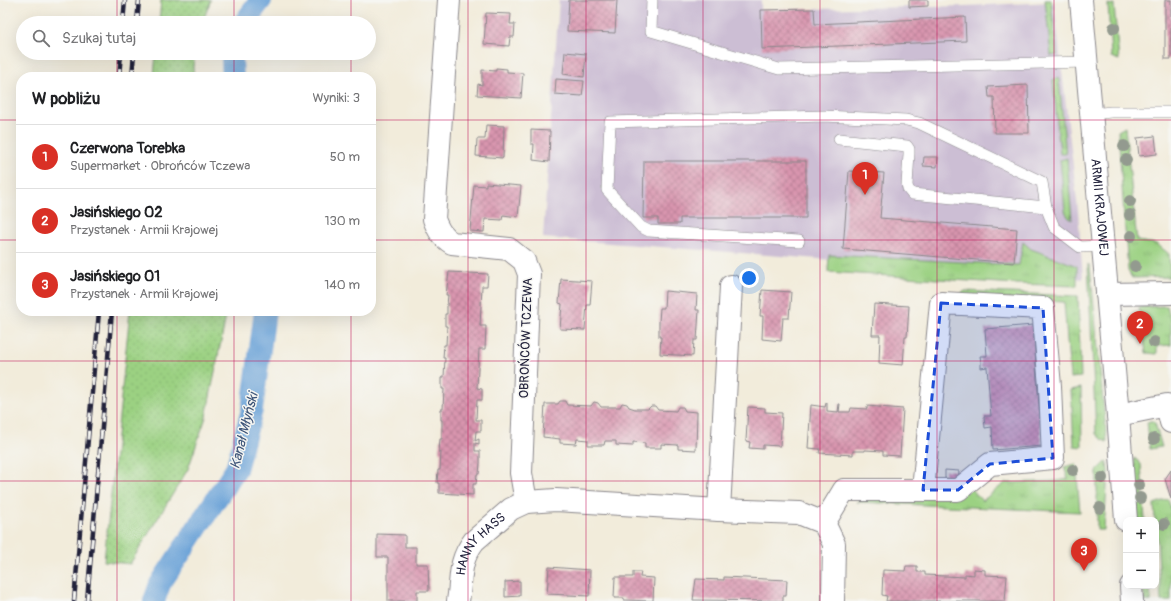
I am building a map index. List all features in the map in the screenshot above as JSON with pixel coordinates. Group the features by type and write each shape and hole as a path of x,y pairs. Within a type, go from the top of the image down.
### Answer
{"street":[{"name":"OBROŃCÓW TCZEWA","path":"450,0 434,219 441,234 452,243 509,249 524,261 529,274 521,473 526,502"},
{"name":"ARMII KRAJOWEJ","path":"1081,0 1126,517"},
{"path":"719,510 731,286"},
{"path":"1107,294 1171,293"},
{"path":"824,523 844,490 923,490 958,490 990,464 1053,458 1050,386 1043,308 941,303 923,490"},
{"path":"1118,415 1167,405 1171,422"},
{"path":"526,502 556,500 719,510 799,513 824,523 834,544 834,601"},
{"name":"HANNY HASS","path":"458,601 462,563 469,548 474,541 511,509 526,502"},
{"path":"1131,589 1132,601"}],"lane":[{"path":"652,0 651,31 779,69 1087,62"},
{"path":"1092,114 1111,112 1171,112"},
{"path":"799,240 650,231 641,227 607,190 610,122 824,116 906,120 919,123 1042,182 1046,207 1054,227 1080,247 1103,246"},
{"path":"839,139 907,146 909,149 909,154 907,185 912,194 1046,207"}],"highlighted area":[{"path":"941,303 1043,308 1053,458 990,464 958,490 923,490"}],"shaded area":[{"path":"559,0 761,0 761,10 965,6 1054,2 1078,210 1083,279 543,238"}],"green space":[{"path":"161,0 211,0 205,16 160,16"},
{"path":"1045,0 1051,0 1057,55 1051,56"},
{"path":"1108,4 1114,5 1119,60 1111,57"},
{"path":"155,60 194,60 194,72 154,72"},
{"path":"1056,78 1059,79 1066,154 1060,154 1053,80"},
{"path":"1125,127 1137,241 1157,244 1169,254 1170,277 1132,278 1128,271 1118,131"},
{"path":"1067,158 1072,220 1068,217 1065,211 1060,160"},
{"path":"1023,242 1031,249 1077,266 1077,286 1016,284 828,272 829,255 1019,265"},
{"path":"1088,264 1090,266 1107,442 1096,434"},
{"path":"965,291 1078,296 1081,377 1070,378 1064,302 958,296"},
{"path":"1167,306 1171,321 1171,345 1157,346 1157,354 1146,353 1139,307"},
{"path":"129,316 226,316 206,417 188,469 130,564 104,561"},
{"path":"1081,388 1082,447 1074,446 1071,390"},
{"path":"1150,421 1155,423 1162,447 1150,449 1147,422"},
{"path":"1134,458 1141,464 1145,517 1138,517"},
{"path":"1107,461 1108,472 1104,530 1097,530 1097,471"},
{"path":"1076,464 1080,512 857,502 864,499 972,489 982,501 1005,483 1057,481 1068,479 1064,467"},
{"path":"1168,499 1171,509 1171,601 1161,601 1159,569 1159,517 1155,517 1154,504"},
{"path":"1143,589 1150,589 1151,601 1144,601"}],"building":[{"path":"569,0 617,0 615,33 567,31"},
{"path":"909,0 928,0 928,6 909,7"},
{"path":"1165,0 1171,0 1171,59 1165,59"},
{"path":"814,9 815,24 965,17 966,41 762,49 761,10"},
{"path":"486,13 511,14 510,24 515,24 514,37 510,37 509,46 484,44"},
{"path":"565,52 586,54 584,77 563,74"},
{"path":"496,68 507,69 507,72 523,73 521,98 477,95 478,84 482,85 482,70 496,71"},
{"path":"556,79 584,81 582,96 555,94"},
{"path":"1028,85 1029,133 995,133 994,97 989,97 988,87"},
{"path":"486,125 504,126 503,158 476,156 477,139 485,139"},
{"path":"531,130 550,131 549,162 533,160 534,144 531,144"},
{"path":"1155,136 1157,154 1139,156 1137,138"},
{"path":"924,157 938,157 937,167 923,166"},
{"path":"644,161 806,161 806,218 680,218 680,224 658,224 658,218 643,218"},
{"path":"849,171 884,173 880,218 1017,229 1014,263 843,249"},
{"path":"486,183 521,186 518,217 503,215 502,220 485,219 484,232 470,231 474,185 486,186"},
{"path":"449,272 488,274 487,286 482,286 480,326 486,326 485,349 479,349 477,388 482,389 482,400 477,400 476,420 481,420 481,431 476,431 475,441 479,439 479,444 475,443 475,451 480,451 480,463 476,484 473,484 473,495 439,493 439,483 437,483 438,470 440,470 440,439 442,439 441,409 443,409 444,389 442,389 442,377 444,377 445,358 443,358 444,345 446,345 447,326 445,326 445,314 447,314 448,295 446,295"},
{"path":"561,279 592,281 590,305 587,305 585,330 560,329 562,304 559,303"},
{"path":"762,290 791,292 789,318 783,318 781,341 762,339 763,316 760,316"},
{"path":"665,291 697,294 696,310 699,310 697,340 694,340 693,356 660,354 660,308 664,308"},
{"path":"874,304 909,306 903,365 879,363 880,335 872,335"},
{"path":"1033,325 1042,446 993,450 992,427 985,428 984,416 991,416 987,367 981,368 980,356 987,356 985,329"},
{"path":"560,401 565,401 567,405 591,406 594,402 598,403 601,407 620,407 622,403 635,409 648,409 651,406 655,406 658,410 676,411 678,407 683,407 685,411 697,412 696,450 678,449 678,445 661,444 661,448 645,448 645,443 633,442 633,446 616,445 616,441 605,441 604,445 588,445 588,440 577,439 576,444 560,443 560,439 543,437 545,404 558,404"},
{"path":"826,403 827,411 838,412 839,404 839,412 850,412 851,408 867,409 867,406 903,409 900,456 883,455 883,451 865,450 853,451 853,455 819,453 820,449 808,448 811,405 825,407"},
{"path":"748,407 765,408 765,412 782,413 780,446 763,445 763,449 749,448 750,442 746,441"},
{"path":"945,470 959,471 958,479 945,478"},
{"path":"1171,470 1171,499 1165,479"},
{"path":"377,534 405,535 405,547 416,547 416,564 428,564 429,591 417,591 417,601 388,601 388,557 377,557"},
{"path":"906,566 917,566 917,572 925,572 925,575 965,577 965,574 974,575 974,569 985,570 985,575 1007,576 1005,601 886,601 887,596 882,595 883,570 905,571"},
{"path":"549,567 590,570 589,596 547,594"},
{"path":"633,572 641,572 640,577 654,578 653,601 624,600 624,598 614,598 615,577 633,577"},
{"path":"724,577 787,580 786,596 783,596 783,601 693,600 696,579 724,580"},
{"path":"520,581 520,596 505,597 505,582"}],"waterway":[{"name":"Kanał Młyński","path":"249,16 261,0"},
{"name":"Kanał Młyński","path":"232,60 233,72"},
{"name":"Kanał Młyński","path":"154,601 160,584 236,469 252,410 264,316"}],"railway":[{"path":"124,16 125,0"},
{"path":"138,16 139,0"},
{"path":"119,72 120,60"},
{"path":"132,72 133,60"},
{"path":"74,601 99,316"},
{"path":"87,601 112,316"}],"place":[{"name":"Czerwona Torebka","path":"865,195"},
{"name":"Jasińskiego 02","path":"1140,344"},
{"name":"Jasińskiego 01","path":"1084,571"}]}
